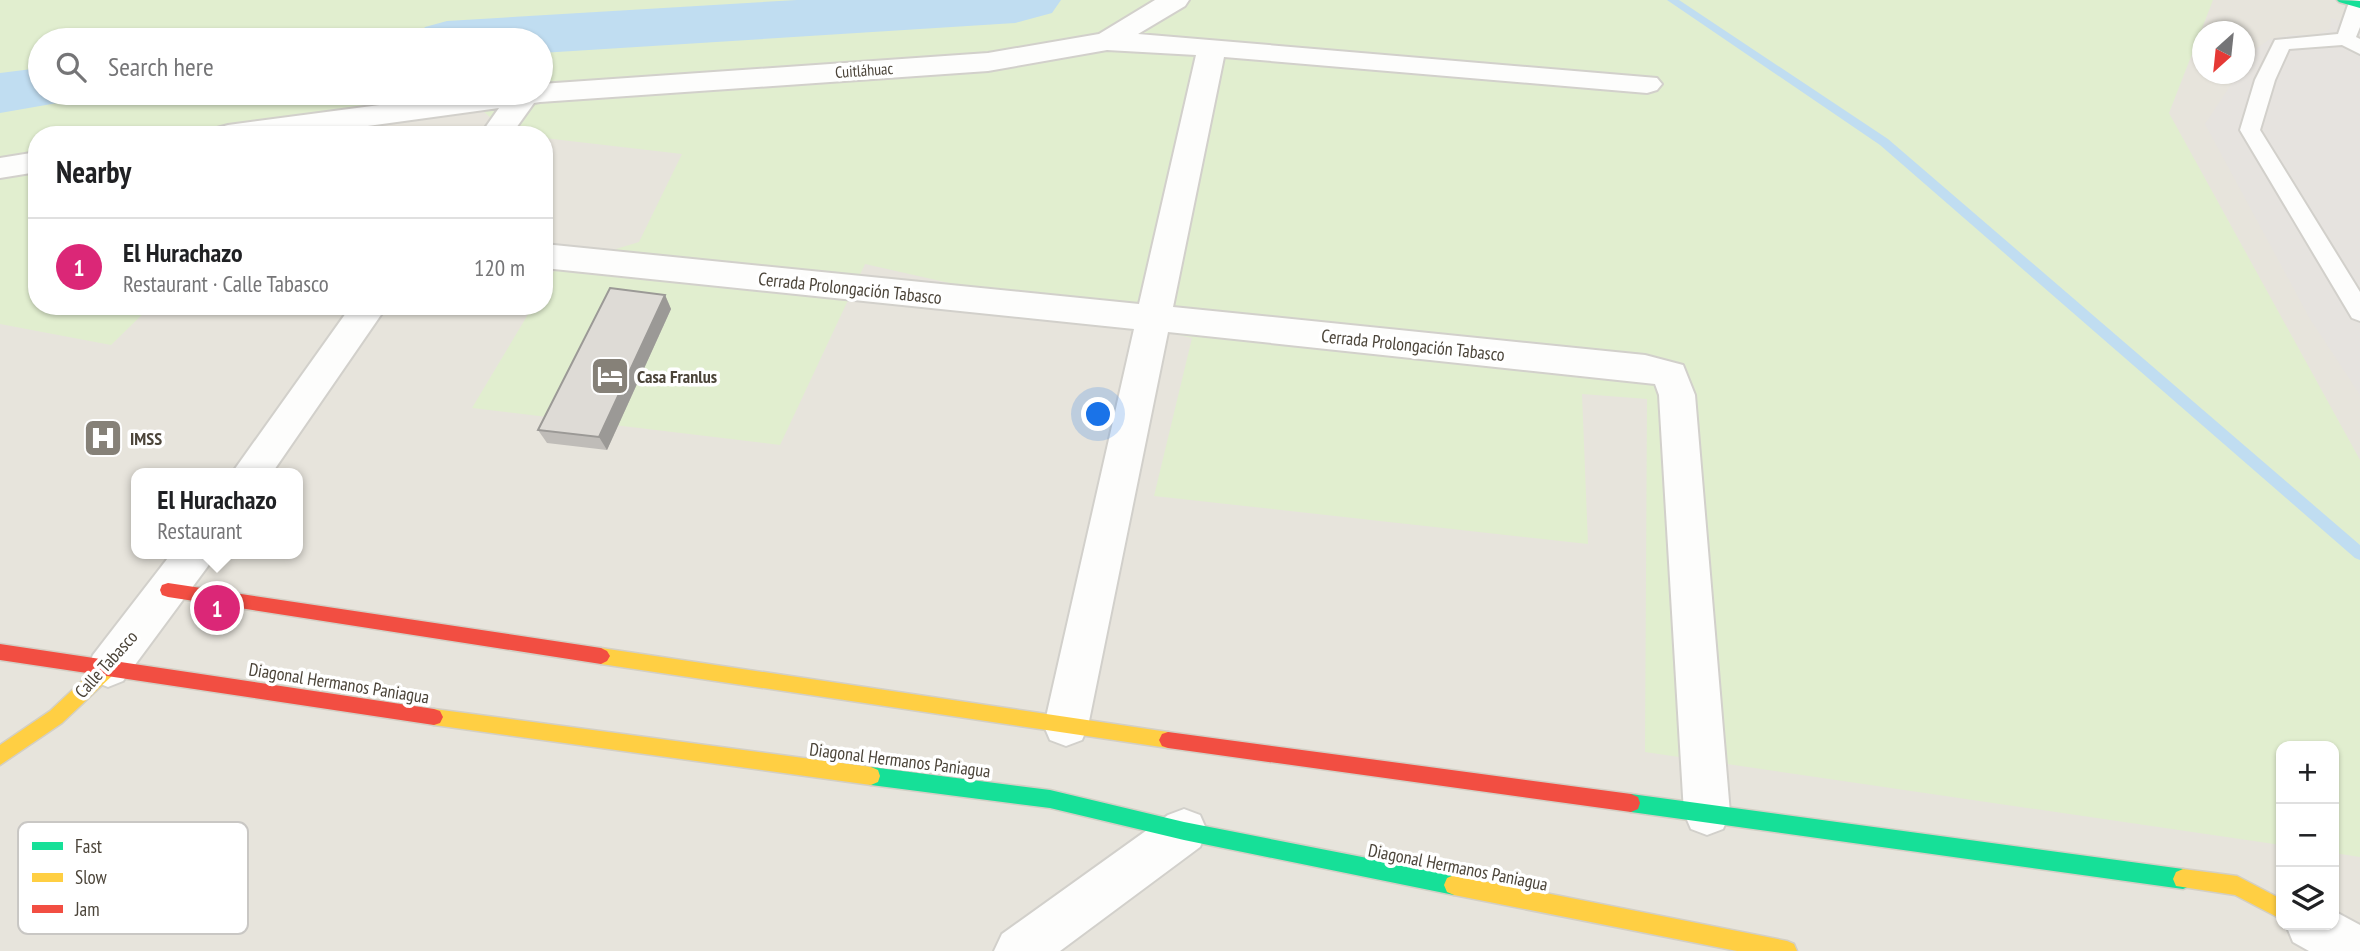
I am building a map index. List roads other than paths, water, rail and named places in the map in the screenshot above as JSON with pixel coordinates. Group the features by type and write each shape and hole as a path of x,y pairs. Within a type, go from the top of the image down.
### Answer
{"street":[{"name":"Cuitláhuac","path":"553,92 989,62 1107,41 1175,0"},
{"path":"1107,41 1212,47 1647,84"},
{"path":"1066,726 1212,47"},
{"name":"Cuitláhuac","path":"293,126 445,105"},
{"path":"502,126 517,105"},
{"path":"0,168 28,163"},
{"name":"Cerrada Prolongación Tabasco","path":"553,257 1644,368 1670,374 1677,395 1707,813"},
{"path":"255,468 364,315"},
{"name":"Calle Tabasco","path":"0,756 56,717 108,668 190,559"},
{"path":"168,590 1066,726 2237,886 2276,906"},
{"name":"Diagonal Hermanos Paniagua","path":"0,652 533,732 1049,799 1184,831 1770,950"},
{"path":"1018,951 1184,831"},
{"path":"2319,930 2359,951"}],"lane":[{"path":"2354,3 2353,43 2282,44 2264,80 2250,130 2360,312"}],"waterway":[{"path":"553,33 1015,5 1031,0"},
{"path":"1672,0 1884,142 2360,554"},
{"path":"0,93 28,90"}],"place":[{"name":"Casa Franlus","path":"610,376"},
{"name":"IMSS","path":"103,438"},
{"name":"El Hurachazo","path":"217,608"}]}
